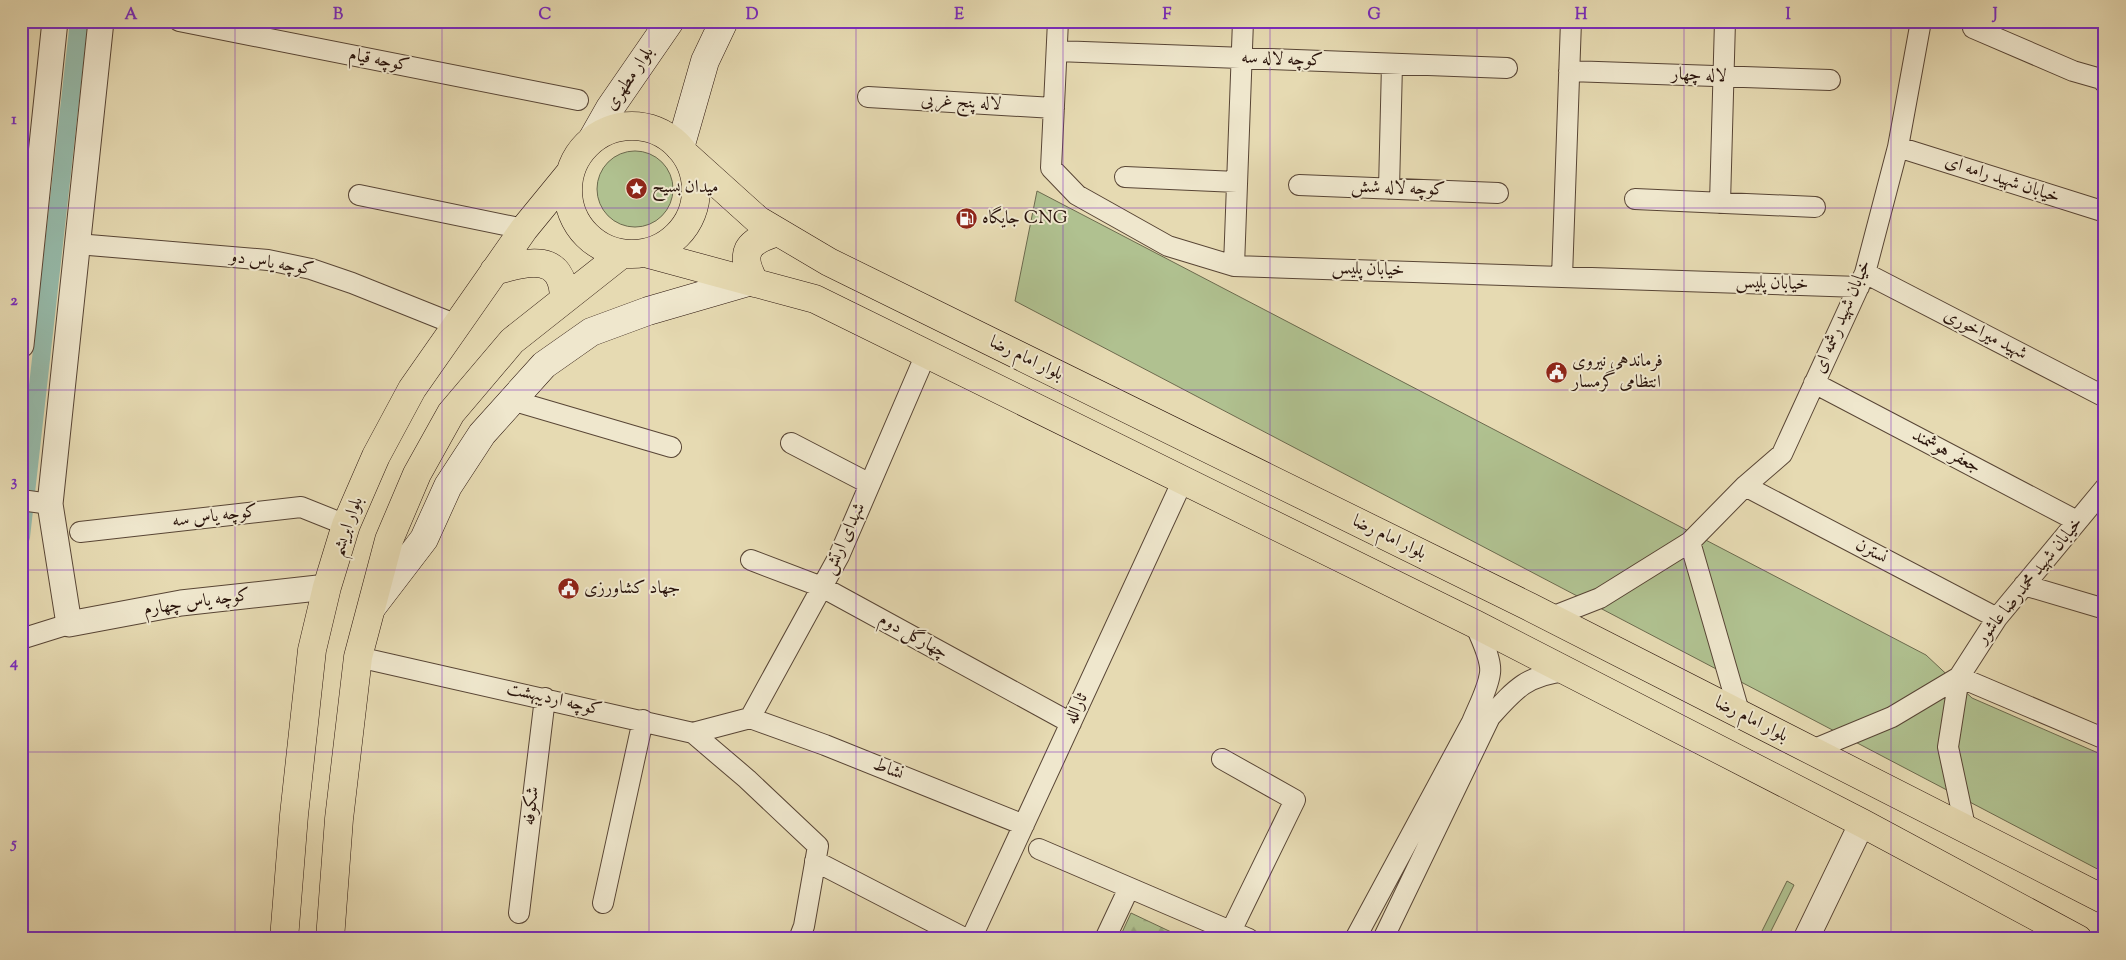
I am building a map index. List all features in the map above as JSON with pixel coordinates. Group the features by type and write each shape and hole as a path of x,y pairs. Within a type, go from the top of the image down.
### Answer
{"main road":[{"name":"بلوار مطهری","path":"593,138 610,108 670,21"},
{"path":"684,152 705,61 724,21"},
{"path":"330,939 339,819 358,657 389,540 417,474 451,413 512,341 564,299 634,253 664,246 680,233 691,216 696,196 695,176 684,152 674,140 655,129 634,125 612,128 593,138 578,154 569,174 567,195 572,216 584,234 601,247 634,253 815,299 1475,624 1862,823 2078,939"},
{"name":"بلوار امام رضا","path":"684,152 758,220 836,266 1550,618 2105,900"},
{"name":"بلوار ابریشم","path":"284,939 294,815 312,650 327,587 346,526 376,456 412,389 524,229 569,174"},
{"path":"751,283 747,265 747,249 754,241 778,232"},
{"path":"494,271 528,262 542,262 556,272 564,284 564,299"},
{"path":"372,607 424,539 448,486 482,434 544,366 591,332 648,311 751,283"}],"street":[{"path":"21,346 55,21"},
{"path":"21,639 68,624 50,504 101,21"},
{"name":"کوچه قیام","path":"179,21 578,100"},
{"name":"خیابان پلیس","path":"1058,21 1051,168 1077,195 1168,246 1234,266 1562,277 1862,280"},
{"path":"1234,266 1242,21"},
{"path":"1562,277 1571,21"},
{"path":"1720,203 1725,21"},
{"name":"خیابان شهید رشمه ای","path":"1550,618 1600,598 1690,542 1745,486 1782,454 1862,280 1898,147 1921,21"},
{"path":"1973,28 2073,71 2101,79 2105,83"},
{"name":"کوچه لاله سه","path":"1057,51 1507,68"},
{"path":"1389,189 1392,64"},
{"name":"لاله چهار","path":"1569,71 1830,80"},
{"name":"لاله پنج غربی","path":"868,97 1054,108"},
{"name":"خیابان شهید رامه ای","path":"1898,147 2105,212"},
{"path":"1125,178 1237,182"},
{"name":"کوچه لاله شش","path":"1298,185 1498,194"},
{"path":"359,195 524,229"},
{"path":"1635,199 1815,207"},
{"name":"کوچه یاس دو","path":"77,244 268,260 311,269 352,283 457,325"},
{"name":"شهید میراخوری","path":"1862,280 2105,397"},
{"name":"شهدای ارتش","path":"750,718 839,556 926,354"},
{"name":"جعفر هوشمند","path":"1814,383 2077,521"},
{"path":"511,400 671,447"},
{"path":"791,443 870,484"},
{"name":"ثارالله","path":"971,939 1183,480"},
{"name":"نسترن","path":"1745,486 1997,618"},
{"name":"خیابان شهید محمدرضا عاشور","path":"1959,677 1997,618 2105,488"},
{"path":"21,500 50,504"},
{"name":"کوچه یاس سه","path":"80,532 301,507 346,526"},
{"path":"1690,542 1740,715"},
{"name":"چهارگل دوم","path":"751,560 822,587 1071,723"},
{"path":"2024,585 2105,609"},
{"name":"کوچه یاس چهارم","path":"68,624 181,603 327,587"},
{"path":"1383,939 1463,755 1490,672 1485,647 1475,624"},
{"name":"کوچه اردیبهشت","path":"358,657 693,732 750,718"},
{"path":"1355,939 1463,755 1490,717 1511,694 1537,676 1566,671"},
{"path":"1959,677 2105,739"},
{"path":"1810,751 1892,717 1959,677"},
{"path":"1959,677 1948,747 1966,831"},
{"name":"شکوفه","path":"519,913 545,698"},
{"name":"نشاط","path":"750,718 825,745 1024,825"},
{"path":"602,903 643,720"},
{"path":"693,732 747,779 818,846 804,926 799,939"},
{"path":"1039,849 1240,935 1295,800 1222,760"},
{"path":"1806,939 1862,823"},
{"path":"816,862 966,939"},
{"path":"1105,939 1130,888"}],"green space":[{"path":"635,151 649,154 662,162 670,175 673,189 670,203 662,216 649,224 635,227 621,224 608,216 600,203 597,189 600,175 608,162 621,154"},
{"path":"1037,191 1926,655 1972,698 2105,756 2105,873 1015,301"},
{"path":"1787,881 1794,885 1767,939 1758,939"},
{"path":"1131,913 1186,939 1119,939"}],"waterway":[{"path":"21,537 79,21"}],"place":[{"name":"میدان بسیح","path":"636,188"},
{"name":"جایگاه CNG","path":"966,219"},
{"name":"فرماندهی نیروی انتظامی گرمسار","path":"1556,372"},
{"name":"جهاد کشاورزی","path":"568,589"}]}
